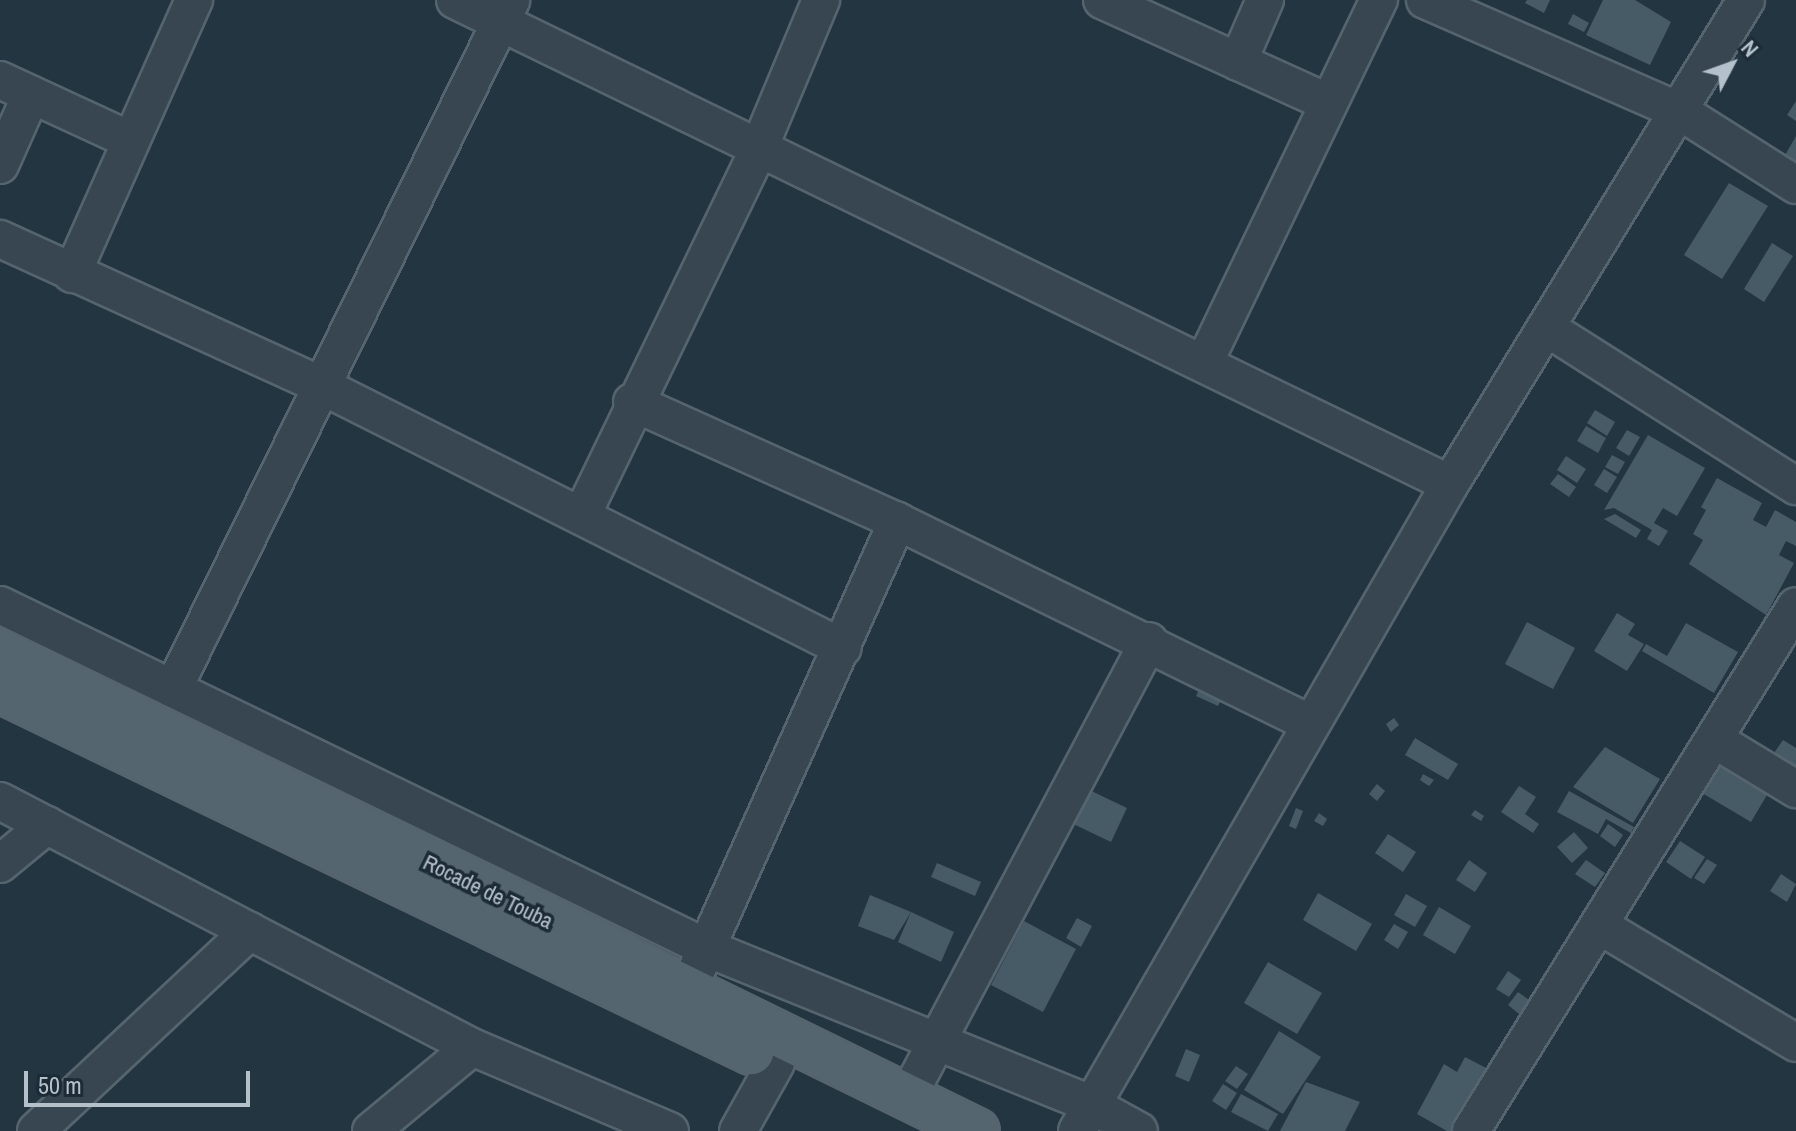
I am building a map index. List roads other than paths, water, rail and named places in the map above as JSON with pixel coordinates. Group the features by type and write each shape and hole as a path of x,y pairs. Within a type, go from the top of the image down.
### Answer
{"main road":[{"name":"Rocade de Touba","path":"0,652 686,989 907,1115"},
{"name":"Rocade de Touba","path":"0,690 776,1063 907,1115 977,1131"}],"street":[{"path":"72,274 194,0"},
{"path":"455,0 506,11 757,153 1205,361 1450,484"},
{"path":"583,513 632,402 757,153 821,0"},
{"path":"1102,0 1329,103"},
{"path":"1238,62 1265,0"},
{"path":"1205,361 1379,0"},
{"path":"1425,0 1681,112 1796,185"},
{"path":"1082,1117 1450,484 1681,112 1746,0"},
{"path":"173,689 506,11"},
{"path":"0,165 16,88 130,140"},
{"path":"0,239 320,385 583,513 843,648"},
{"path":"1547,328 1796,486"},
{"path":"632,402 897,521 1149,641 1309,723"},
{"path":"686,989 709,949 897,521"},
{"path":"0,605 709,949 939,1046 1082,1117 1139,1131"},
{"path":"1471,1131 1796,606"},
{"path":"907,1115 939,1046 1149,641"},
{"path":"1715,740 1796,789"},
{"path":"0,801 472,1047 670,1131"},
{"path":"0,864 47,825"},
{"path":"1600,926 1796,1043"},
{"path":"36,1131 250,931"},
{"path":"371,1131 472,1047"},
{"path":"738,1131 776,1063"}]}
